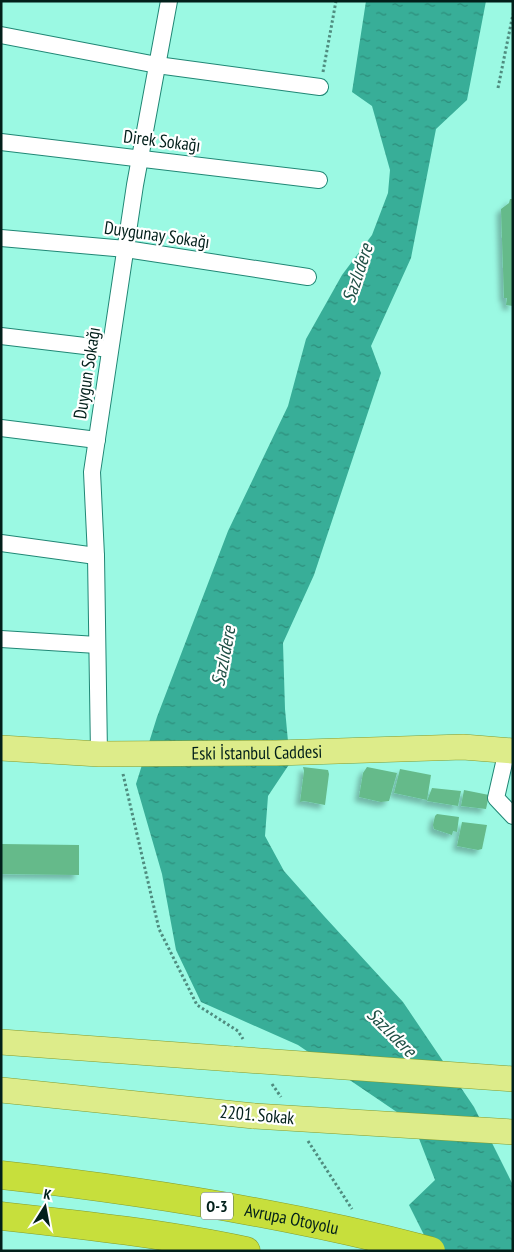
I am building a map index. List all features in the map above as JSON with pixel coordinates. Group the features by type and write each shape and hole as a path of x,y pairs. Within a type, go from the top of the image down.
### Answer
{"highway":[{"name":"Avrupa Otoyolu","path":"1,1175 92,1186 238,1209 321,1225 431,1251"},
{"name":"O-3","path":"1,1216 126,1231 216,1244 246,1251"}],"main road":[{"name":"Eski İstanbul Caddesi","path":"1,748 115,754 276,753 463,747 510,750"},
{"path":"1,1042 241,1053 513,1079"},
{"name":"2201. Sokak","path":"1,1090 254,1116 513,1132"}],"street":[{"name":"Duygun Sokağı","path":"115,754 97,645 96,556 92,472 140,158 169,1"},
{"path":"1,35 157,65 320,87"},
{"name":"Direk Sokağı","path":"1,142 319,180"},
{"name":"Duygunay Sokağı","path":"1,238 126,249 308,277"},
{"path":"1,336 110,349"},
{"path":"1,428 97,440"},
{"path":"1,543 96,556"},
{"path":"1,639 97,645"},
{"path":"510,750 496,798 513,816"}],"path":[{"path":"320,87 336,1"},
{"path":"498,88 513,14"},
{"path":"115,754 160,929 197,1005 238,1030 241,1053"},
{"path":"269,1080 285,1104"},
{"path":"306,1136 352,1210"}],"water":[{"name":"Sazlıdere","path":"366,1 486,1 467,100 436,129 411,258 371,346 381,373 314,575 283,643 285,709 290,763 268,796 265,836 284,871 403,1002 474,1107 513,1185 513,1251 432,1251 409,1205 435,1180 413,1123 298,1045 201,1002 176,950 162,874 136,784 157,717 228,531 288,406 306,339 342,275 372,235 388,193 390,170 372,106 352,92"}],"building":[{"path":"510,199 513,199 513,306 506,305 507,298 504,298 501,209 509,203"},
{"path":"303,767 328,770 325,805 300,802"},
{"path":"367,767 397,773 389,801 381,802 359,797 363,773"},
{"path":"400,769 431,775 427,800 394,793"},
{"path":"432,788 461,791 458,806 427,801"},
{"path":"464,790 489,795 486,809 461,806"},
{"path":"437,814 459,817 457,832 453,831 452,835 434,829 433,825"},
{"path":"462,822 487,825 482,849 457,846"},
{"path":"1,844 79,845 79,875 1,874"}]}
